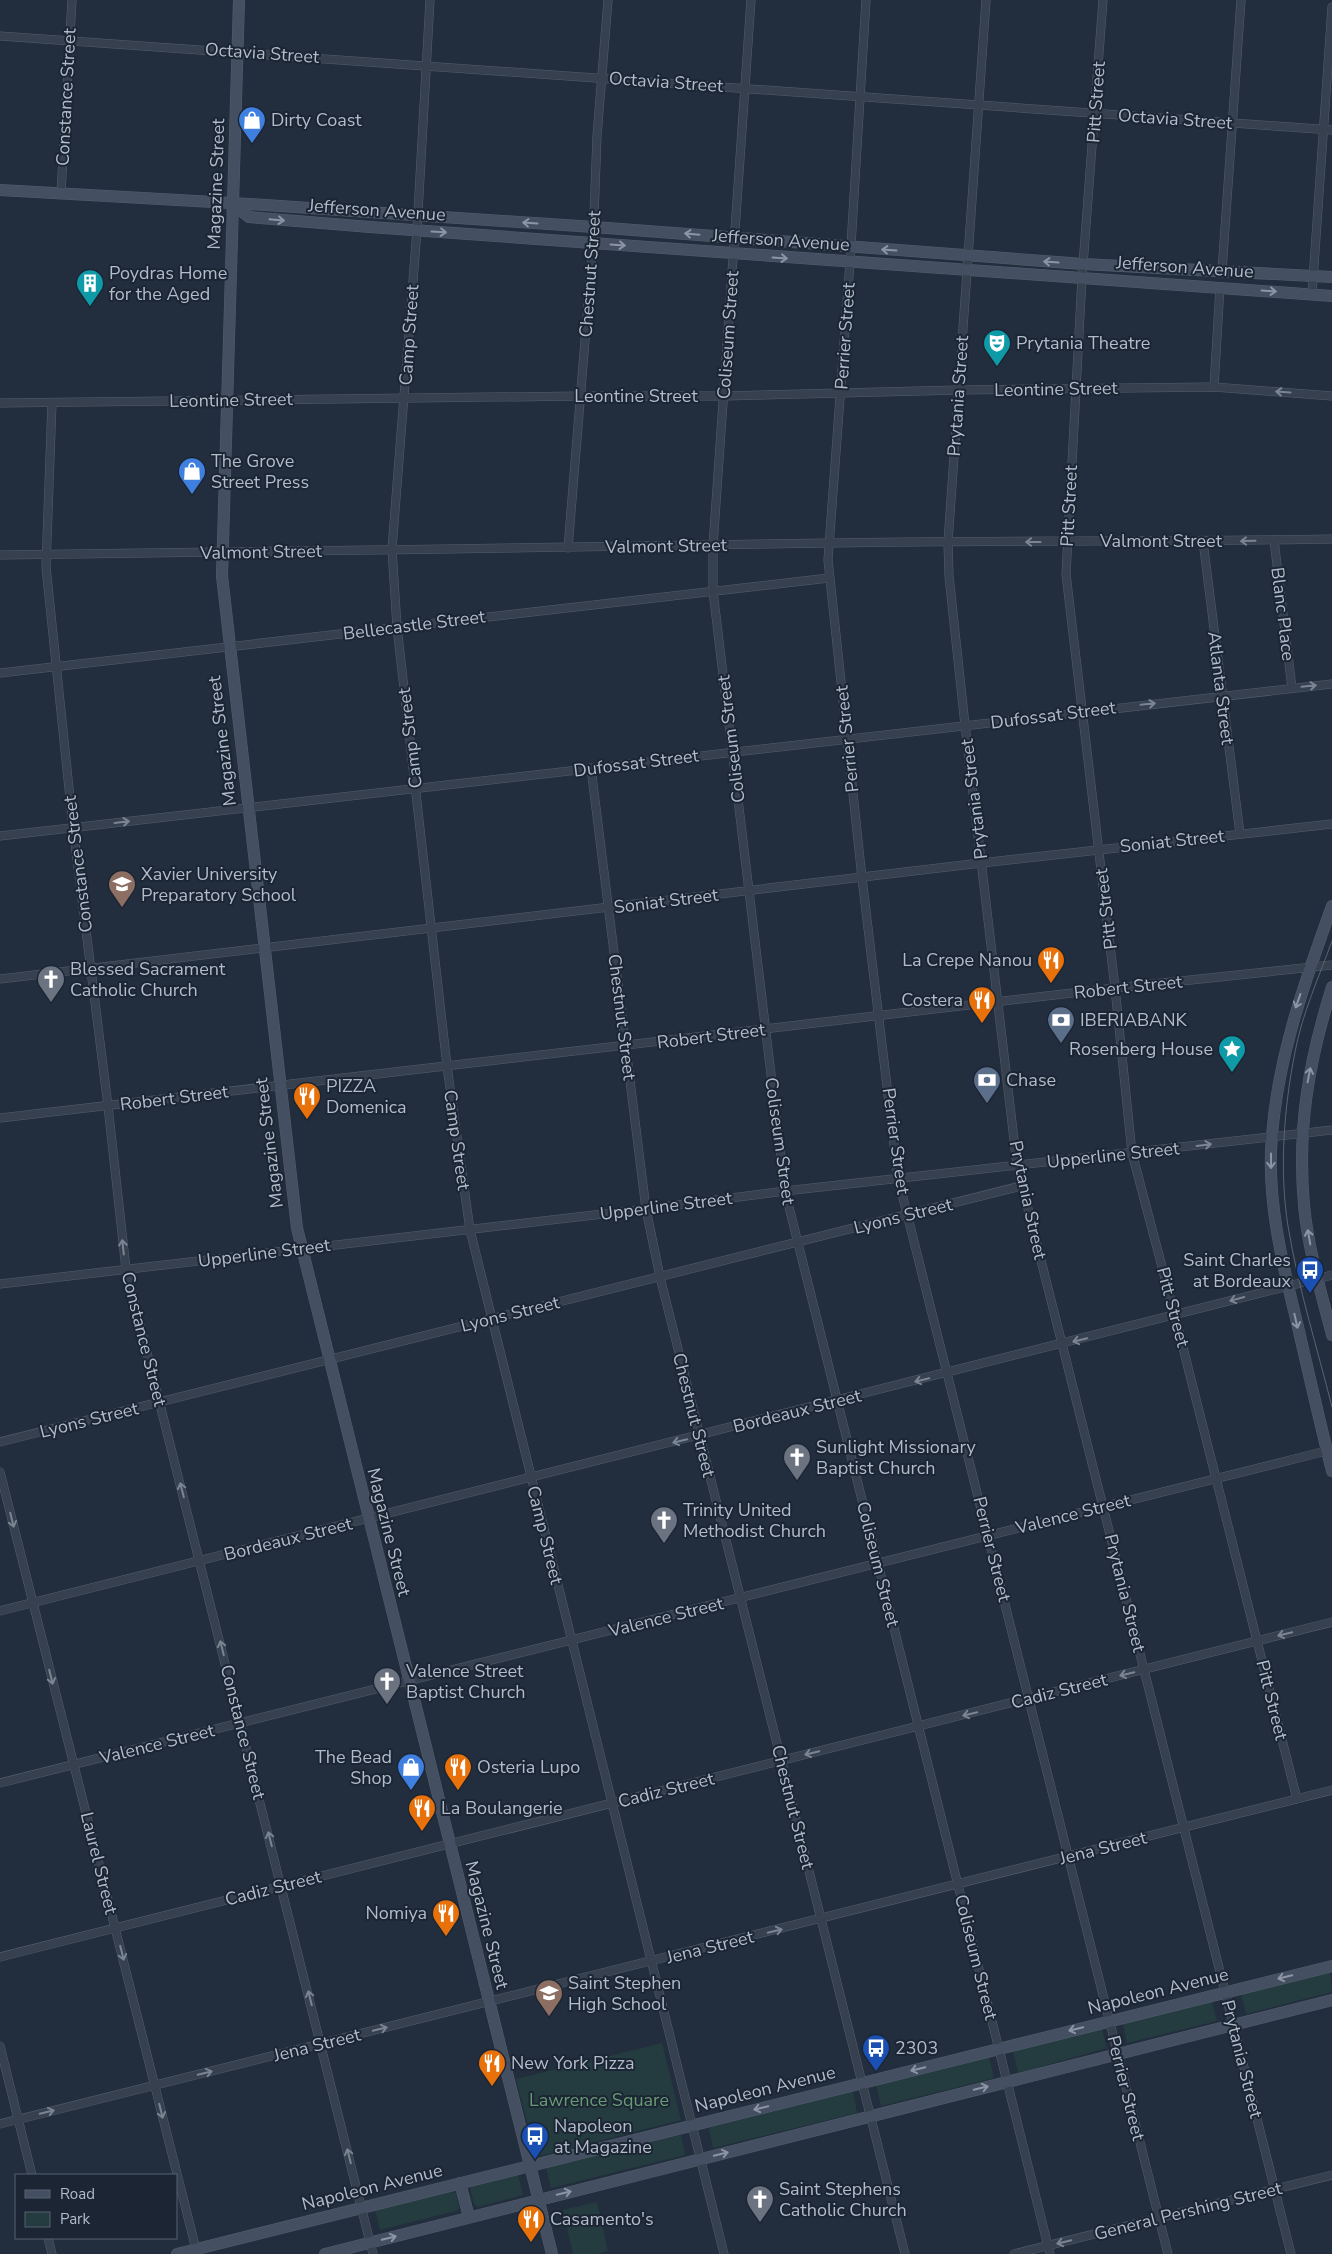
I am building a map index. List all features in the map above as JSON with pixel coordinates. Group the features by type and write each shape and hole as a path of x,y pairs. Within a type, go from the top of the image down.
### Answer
{"street":[{"name":"Constance Street","path":"61,193 72,0"},
{"name":"Magazine Street","path":"239,0 222,576 228,647 296,1228 528,2166 552,2254"},
{"name":"Camp Street","path":"430,0 418,216 392,549 397,627 447,1066 470,1230 724,2254"},
{"name":"Chestnut Street","path":"568,548 582,396 594,227 597,136 608,0"},
{"name":"Coliseum Street","path":"751,0 713,546 714,591 784,1191 1050,2254"},
{"name":"Perrier Street","path":"866,0 841,393 828,543 829,578 862,878 898,1178 1168,2254"},
{"name":"Prytania Street","path":"986,0 948,542 949,576 965,725 1017,1165 1291,2254"},
{"name":"Pitt Street","path":"1103,0 1082,278 1066,574 1115,988 1132,1153 1176,1316 1297,1799"},
{"path":"1214,387 1241,0"},
{"path":"1312,294 1328,130 1332,7"},
{"name":"Octavia Street","path":"0,36 745,87 1328,130"},
{"name":"Jefferson Avenue","path":"0,190 594,227 967,257 1332,277"},
{"name":"Jefferson Avenue","path":"233,204 250,217 734,254 1332,296"},
{"name":"Leontine Street","path":"0,403 723,396 959,390 1214,387 1332,396"},
{"name":"Constance Street","path":"52,403 46,554 73,828 108,1106 126,1269 372,2248"},
{"name":"Valmont Street","path":"0,555 828,543 1203,542 1332,539"},
{"name":"Blanc Place","path":"1274,540 1292,688"},
{"name":"Atlanta Street","path":"1203,542 1240,834"},
{"name":"Bellecastle Street","path":"0,673 829,578"},
{"name":"Dufossat Street","path":"0,836 1332,684"},
{"name":"Chestnut Street","path":"591,768 646,1209 660,1277 905,2254"},
{"name":"Soniat Street","path":"0,979 981,863 1332,824"},
{"path":"1332,906 1294,1014 1285,1048 1271,1137 1271,1178 1288,1286 1329,1450 1332,1471"},
{"name":"Robert Street","path":"0,1118 1115,988 1332,965"},
{"path":"1332,987 1311,1062 1304,1101 1302,1133 1304,1206 1318,1279 1332,1335"},
{"name":"Upperline Street","path":"0,1284 470,1230 784,1191 1332,1130"},
{"name":"Lyons Street","path":"0,1442 1021,1186"},
{"name":"Bordeaux Street","path":"0,1611 1063,1345 1332,1275"},
{"name":"Valence Street","path":"0,1783 1329,1450"},
{"name":"Laurel Street","path":"0,1472 176,2174"},
{"name":"Cadiz Street","path":"0,1957 1332,1622"},
{"name":"Jena Street","path":"0,2124 489,2003 1332,1790"},
{"name":"Napoleon Avenue","path":"177,2254 196,2252 460,2183 1332,1966"},
{"path":"325,2254 372,2248 469,2218 538,2200 1332,2000"},
{"path":"0,2046 32,2174"},
{"name":"General Pershing Street","path":"1014,2254 1332,2175"},
{"name":"Laurel Street","path":"178,2181 196,2252"},
{"path":"460,2183 469,2218"},
{"path":"48,2239 52,2254"}],"green space":[{"path":"1330,1971 1332,1992 1246,2014 1241,1994"},
{"path":"1212,2002 1217,2021 1127,2043 1123,2024"},
{"path":"1102,2029 1107,2048 1018,2073 1013,2051"},
{"name":"Lawrence Square","path":"662,2043 681,2120 536,2157 516,2079"},
{"path":"989,2057 994,2078 881,2106 876,2085"},
{"path":"853,2091 857,2113 713,2148 709,2128"},
{"path":"681,2135 685,2155 551,2188 546,2168"},
{"path":"518,2175 523,2195 477,2207 474,2204 470,2189 472,2187"},
{"path":"452,2192 456,2193 459,2208 456,2211 380,2230 375,2210"},
{"path":"597,2202 608,2251 597,2254 573,2254 563,2210"}],"tram line":[{"path":"1332,941 1306,1010 1298,1038 1288,1095 1283,1161 1285,1204 1292,1249 1332,1407"}],"place":[{"name":"Dirty Coast","path":"252,144"},
{"name":"Poydras Home for the Aged","path":"90,307"},
{"name":"Prytania Theatre","path":"997,367"},
{"name":"The Grove Street Press","path":"192,495"},
{"name":"Xavier University Preparatory School","path":"122,908"},
{"name":"La Crepe Nanou","path":"1051,984"},
{"name":"Blessed Sacrament Catholic Church","path":"51,1003"},
{"name":"Costera","path":"982,1024"},
{"name":"IBERIABANK","path":"1061,1044"},
{"name":"Rosenberg House","path":"1232,1073"},
{"name":"Chase","path":"987,1104"},
{"name":"PIZZA Domenica","path":"307,1120"},
{"name":"Saint Charles at Bordeaux","path":"1310,1294"},
{"name":"Sunlight Missionary Baptist Church","path":"797,1481"},
{"name":"Trinity United Methodist Church","path":"664,1544"},
{"name":"Valence Street Baptist Church","path":"387,1705"},
{"name":"The Bead Shop","path":"411,1791"},
{"name":"Osteria Lupo","path":"458,1791"},
{"name":"La Boulangerie","path":"422,1832"},
{"name":"Nomiya","path":"446,1937"},
{"name":"Saint Stephen High School","path":"549,2017"},
{"name":"2303","path":"876,2072"},
{"name":"New York Pizza","path":"492,2087"},
{"name":"Napoleon at Magazine","path":"535,2160"},
{"name":"Saint Stephens Catholic Church","path":"760,2223"},
{"name":"Casamento's","path":"531,2243"}]}
